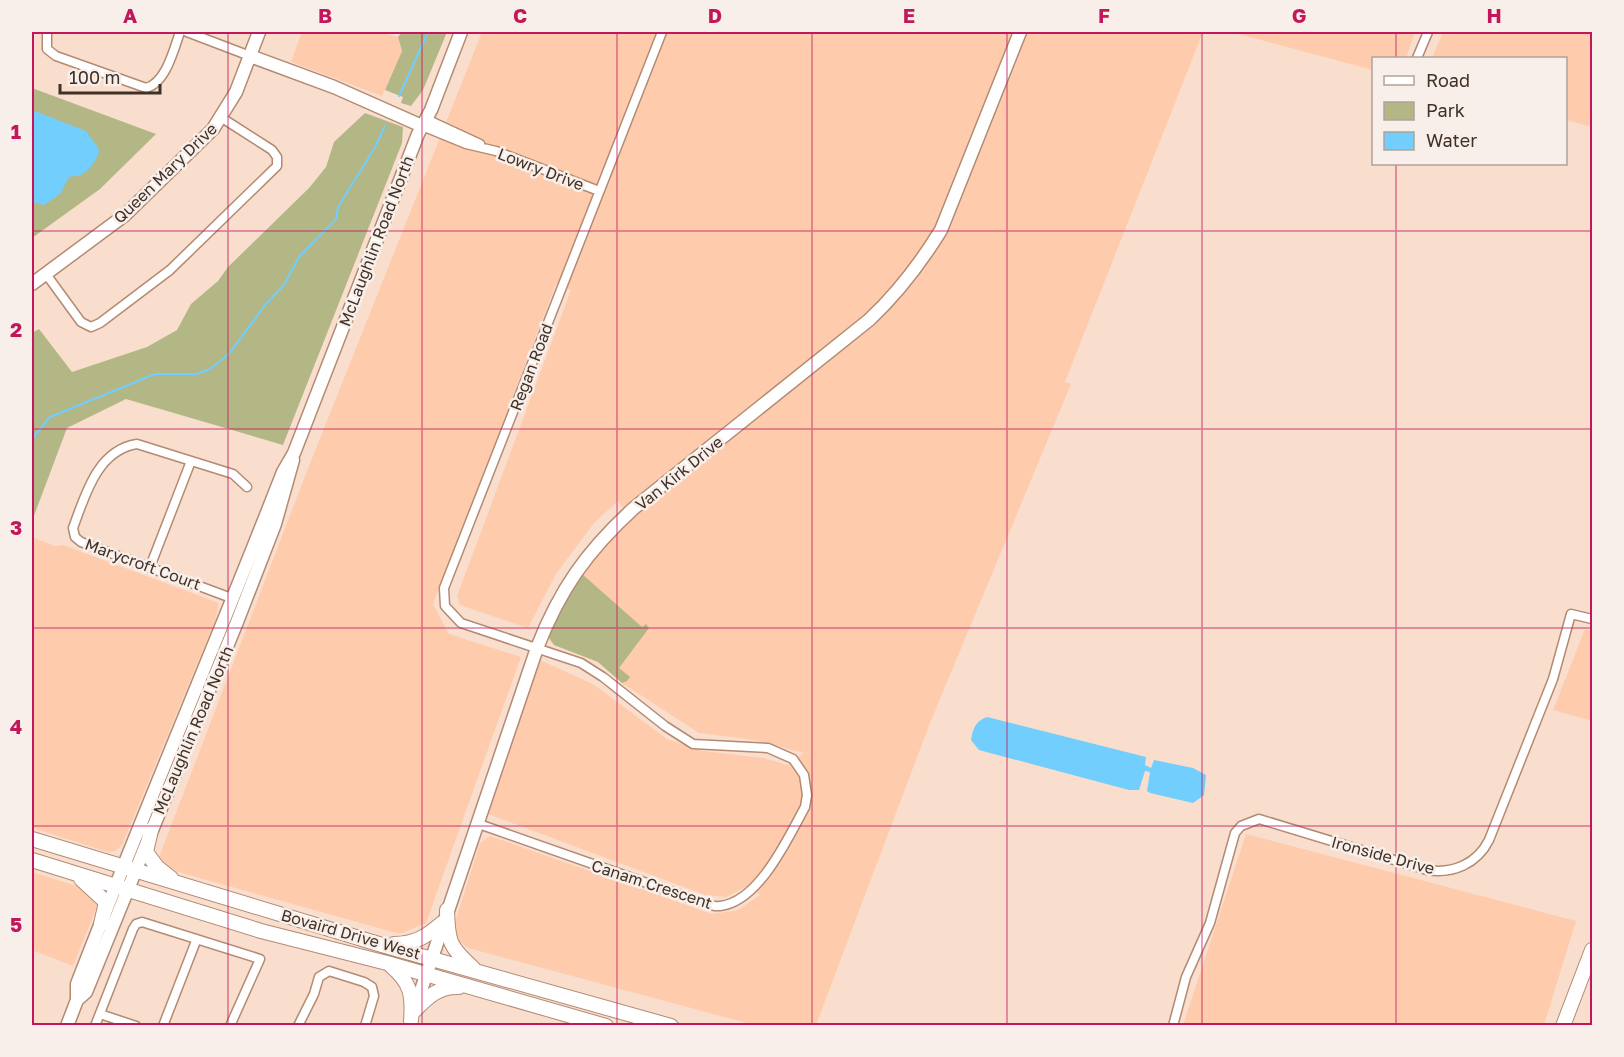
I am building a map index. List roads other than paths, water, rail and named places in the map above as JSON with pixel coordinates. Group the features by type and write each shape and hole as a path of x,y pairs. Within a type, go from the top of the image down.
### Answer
{"main road":[{"path":"151,830 146,852 157,867 180,885"},
{"name":"Bovaird Drive West","path":"32,839 180,885 352,933 382,945 432,957 671,1026"},
{"name":"Bovaird Drive West","path":"32,860 261,932 387,963 606,1026"},
{"path":"69,872 89,884 106,902 101,924"},
{"path":"382,945 409,944 427,936 445,916"},
{"path":"445,916 453,949 477,971"},
{"path":"1563,1026 1593,950"},
{"path":"387,963 404,977 411,989 411,1020"},
{"path":"411,1020 428,997 447,986 471,987"}],"street":[{"path":"47,32 46,44 51,53 146,88 153,86 159,78 180,32"},
{"path":"187,32 424,123"},
{"name":"Queen Mary Drive","path":"32,284 125,215 222,118 236,92 259,32"},
{"name":"McLaughlin Road North","path":"77,1000 86,992 121,888 192,702 283,472 294,453 461,32"},
{"name":"Regan Road","path":"537,648 461,623 445,606 444,588 662,32"},
{"name":"Van Kirk Drive","path":"411,1020 537,648 551,613 572,576 611,529 870,320 909,279 926,257 947,218 1020,32"},
{"path":"1417,57 1428,32"},
{"path":"46,274 81,322 91,327 100,323 170,270 277,166 272,150 222,118"},
{"name":"Lowry Drive","path":"424,123 466,144 483,146 599,192"},
{"name":"Marycroft Court","path":"234,598 81,542 75,537 74,528 98,470 112,455 131,445 137,444 233,474 248,487"},
{"name":"McLaughlin Road North","path":"129,869 151,830 275,524 291,476 294,453"},
{"path":"150,567 191,461"},
{"name":"Ironside Drive","path":"1173,1026 1186,977 1210,923 1235,833 1241,826 1258,819 1439,872 1462,866 1484,850 1553,679 1571,615 1593,619"},
{"name":"Canam Crescent","path":"476,823 698,901 720,906 745,897 757,885 805,807 807,795 804,775 793,759 768,748 693,744 581,663 537,648"},
{"path":"192,702 196,722"},
{"name":"McLaughlin Road North","path":"67,1026 77,1000 77,984 101,924 121,888"},
{"path":"95,1026 136,924 145,923 196,941 260,959 230,1026"},
{"path":"163,1026 196,941"},
{"path":"298,1026 319,977 329,971 364,982 372,987 374,996 366,1026"},
{"path":"100,1014 136,1026"}],"water":[{"path":"32,110 86,131 99,149 89,169 78,176 69,177 60,194 44,205 32,202"},
{"path":"987,717 1146,757 1145,765 1151,768 1154,760 1193,768 1206,775 1204,795 1193,803 1150,793 1147,791 1150,772 1145,771 1139,790 1129,790 979,750 971,740 977,723"}],"waterway":[{"path":"399,96 428,32"},
{"path":"32,439 50,417 155,374 197,374 210,369 229,354 265,305 284,285 299,257 336,219 338,207 374,149 385,126"}]}
